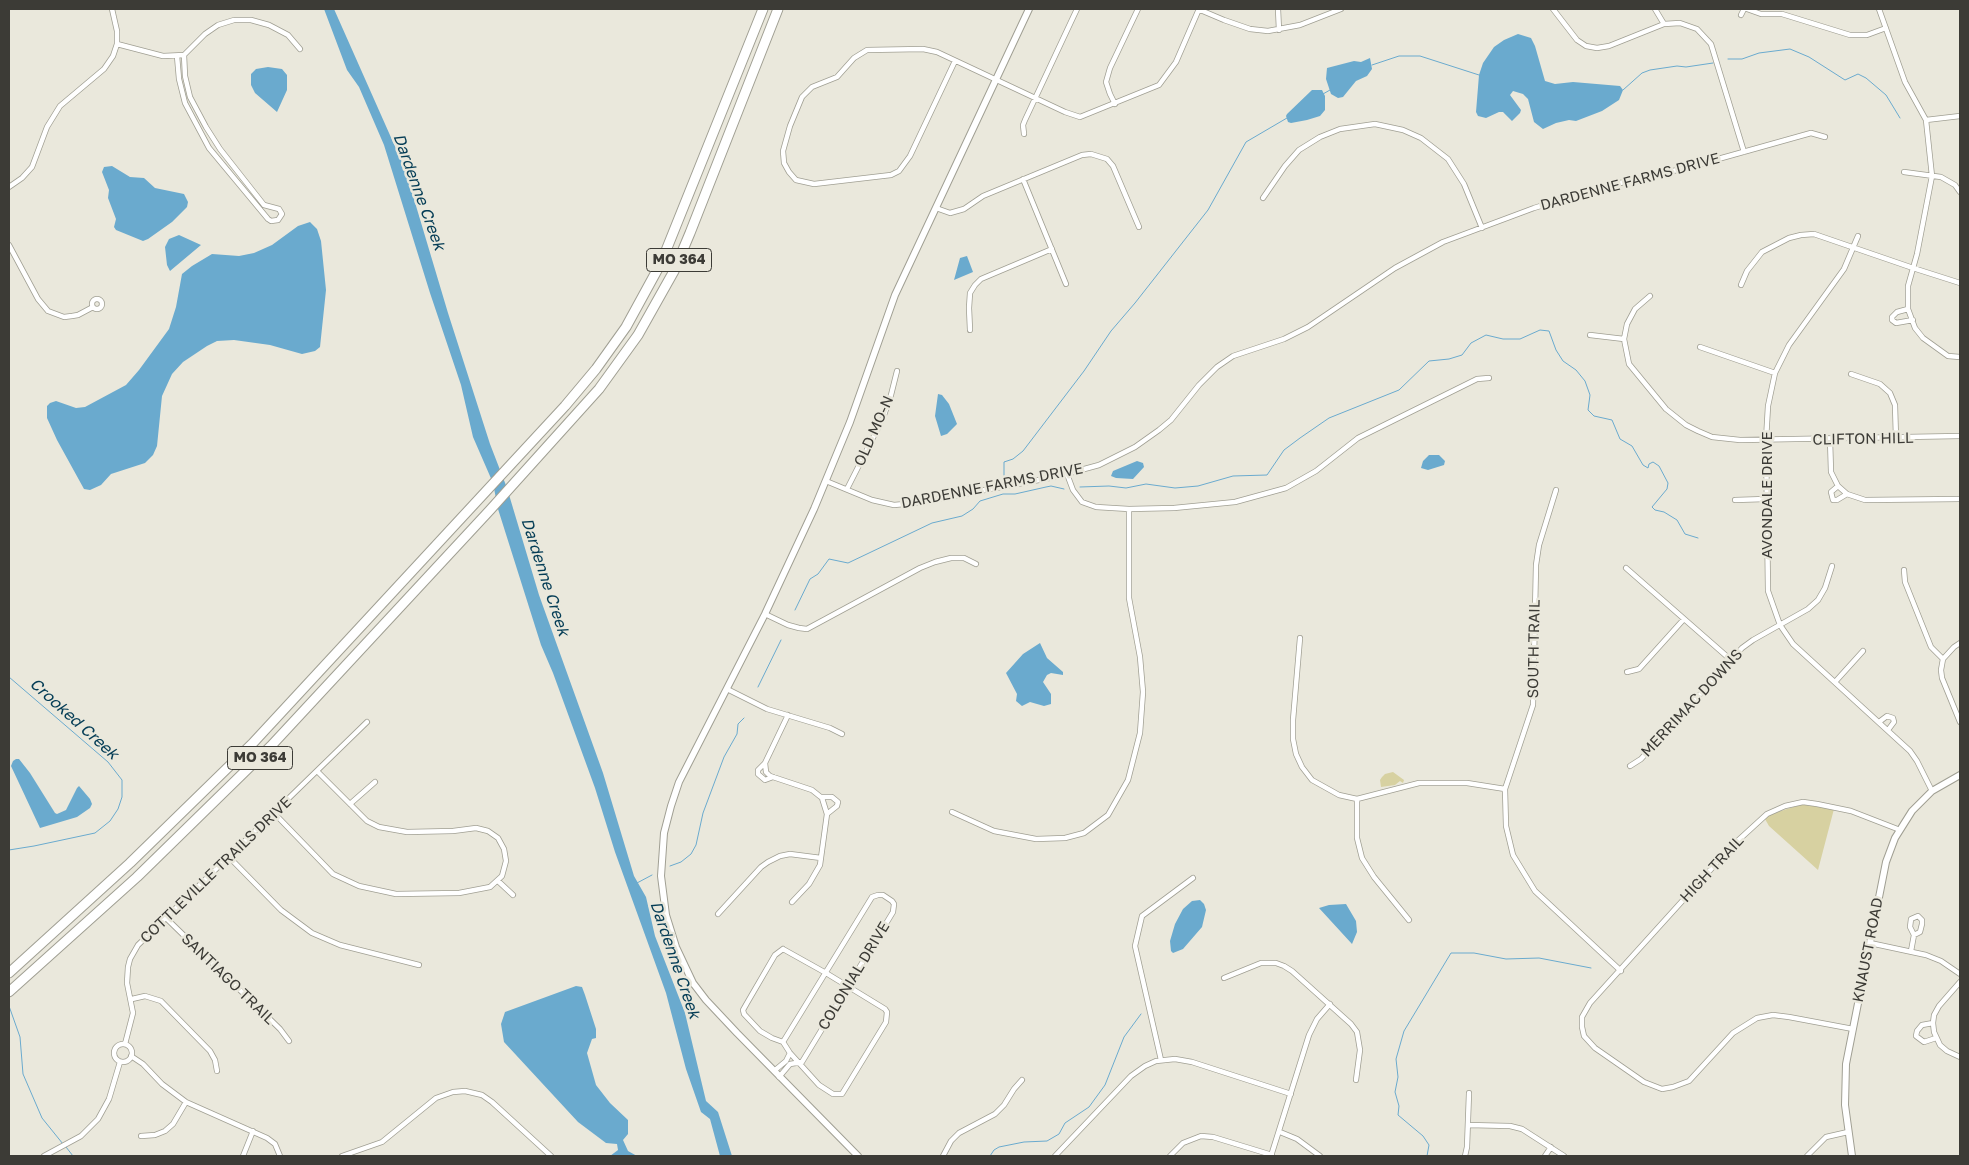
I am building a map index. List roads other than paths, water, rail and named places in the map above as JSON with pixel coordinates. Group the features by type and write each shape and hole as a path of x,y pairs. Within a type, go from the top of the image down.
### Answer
{"highway":[{"name":"MO 364","path":"9,973 148,847 252,744 586,381 617,340 642,299 671,241 763,9"},
{"name":"MO 364","path":"11,990 137,877 254,763 490,510 599,389 628,349 654,308 674,270 778,9"}],"main road":[{"path":"858,1156 779,1077 706,1000 693,983 676,947 666,915 661,863 664,833 679,782 765,614 826,481 850,422 895,295 1029,9"},
{"name":"KNAUST ROAD","path":"1852,1156 1845,1105 1846,1064 1886,862 1900,830 1912,811 1932,792 1960,775"}],"street":[{"path":"9,187 22,178 32,167 47,127 60,106 104,69 113,56 117,44 115,19 112,9"},
{"path":"1024,134 1023,125 1077,9"},
{"path":"1115,104 1106,82 1110,68 1138,9"},
{"path":"955,61 910,156 899,171 891,175 814,184 796,180 789,172 784,163 783,151 790,126 802,97 810,89 837,77 858,54 867,50 923,49 937,52 1065,112 1080,116 1115,104 1159,85 1176,62 1199,9 1224,20 1268,31 1300,25 1341,9"},
{"path":"1278,9 1279,30"},
{"path":"1553,9 1577,40 1586,46 1597,48 1609,46 1664,24 1680,23 1688,25 1705,36 1712,44 1744,152"},
{"path":"1655,9 1664,24"},
{"path":"1741,14 1746,9 1761,14 1782,14 1850,35 1867,35 1886,28"},
{"path":"1879,9 1905,82 1926,120 1932,176 1917,254 1908,286 1908,309 1923,338 1932,347 1948,356 1960,357"},
{"path":"117,44 164,56 184,55 204,34 218,25 234,20 252,20 269,25 288,35 300,49"},
{"path":"177,56 178,80 183,98 209,148 268,218 272,221 278,220 282,214 279,209 264,205 220,149 206,127 190,97 185,76 184,55"},
{"path":"1926,120 1960,116"},
{"path":"1263,198 1285,166 1299,150 1320,137 1340,129 1368,123 1404,130 1421,138 1448,159 1464,184 1482,228"},
{"name":"DARDENNE FARMS DRIVE","path":"826,481 872,500 894,505 915,503 1066,474 1098,465 1135,447 1159,430 1171,420 1199,385 1217,367 1233,356 1284,339 1308,327 1394,268 1443,242 1534,208 1598,188 1686,168 1811,133 1825,137"},
{"path":"936,208 950,213 964,209 983,196 1082,155 1091,154 1102,157 1110,162 1116,170 1139,227"},
{"path":"1904,172 1941,177 1949,181 1960,192"},
{"path":"1023,179 1066,284"},
{"path":"1741,285 1747,271 1762,252 1789,238 1814,234 1960,283"},
{"name":"AVONDALE DRIVE","path":"1858,236 1844,269 1789,345 1775,373 1768,406 1766,440 1768,591 1780,625 1793,644 1914,756 1932,792"},
{"path":"9,245 38,298 48,311 64,317 78,315 93,307"},
{"path":"970,330 968,308 970,293 974,285 982,279 1052,250"},
{"path":"1590,335 1624,339 1629,317 1642,301 1650,296"},
{"path":"1908,309 1897,312 1892,317 1892,320 1896,323 1913,320"},
{"name":"CLIFTON HILL","path":"1624,339 1626,356 1635,372 1666,409 1686,425 1712,437 1727,440 1766,440 1960,436"},
{"path":"1700,347 1775,373"},
{"name":"OLD MO-N","path":"847,489 892,395 897,371"},
{"path":"1851,374 1880,384 1890,392 1895,405 1896,438"},
{"path":"1066,474 1073,490 1082,502 1096,507 1129,509 1174,508 1235,502 1286,488 1316,471 1358,438 1477,379 1489,378"},
{"path":"1830,439 1831,472 1838,486 1847,494 1865,500 1960,499"},
{"path":"1838,486 1831,492 1833,500 1837,500 1847,494"},
{"name":"SOUTH TRAIL","path":"1556,490 1536,564 1533,704 1505,789 1505,815 1513,855 1542,900 1621,971"},
{"path":"1735,500 1766,499"},
{"path":"952,812 994,831 1036,839 1066,838 1084,833 1108,815 1128,780 1140,733 1143,700 1140,658 1129,598 1129,509"},
{"path":"765,614 788,625 807,629 814,627 920,568 935,562 951,558 964,558 976,564"},
{"name":"MERRIMAC DOWNS","path":"1630,766 1642,759 1742,648 1808,609 1818,600 1825,588 1832,566"},
{"path":"1626,568 1731,660"},
{"path":"1904,570 1905,582 1931,647 1943,659"},
{"path":"1627,672 1639,669 1684,619"},
{"path":"1300,638 1292,726 1296,754 1302,767 1312,780 1339,795 1357,800 1418,783 1467,783 1505,789"},
{"path":"1960,643 1943,659 1941,670 1942,678 1960,722"},
{"path":"1835,682 1863,651"},
{"path":"727,688 767,709 830,728 842,734"},
{"path":"773,777 765,780 758,774 758,770 765,763 788,716"},
{"name":"AVONDALE DRIVE","path":"1879,722 1887,716 1893,718 1894,722 1888,730"},
{"name":"COTTLEVILLE TRAILS DRIVE","path":"125,1044 133,1013 127,975 130,959 138,945 367,722"},
{"path":"765,763 766,772 773,777 806,787 820,797 827,814 821,858 813,878 792,902"},
{"path":"274,813 333,874 359,886 396,894 452,894 484,889 498,881 504,871 506,861 502,844 488,831 476,828 453,832 394,831 373,825 317,771"},
{"path":"350,804 374,782"},
{"path":"820,797 832,797 838,802 837,806 827,814"},
{"path":"1357,800 1356,838 1362,858 1408,920"},
{"name":"HIGH TRAIL","path":"1853,1029 1773,1015 1757,1018 1734,1033 1689,1081 1662,1089 1644,1082 1595,1048 1584,1036 1582,1017 1586,1010 1732,846 1767,814 1785,806 1803,802 1851,811 1900,830"},
{"path":"476,828 477,821"},
{"path":"718,914 761,867 768,862 780,856 790,854 821,858"},
{"path":"228,856 280,910 312,933 340,945 419,965"},
{"path":"1161,1060 1135,946 1142,916 1193,878"},
{"path":"498,881 513,895"},
{"name":"COLONIAL DRIVE","path":"779,1077 790,1064 802,1062 893,912 892,901 880,895 872,897 783,1042"},
{"name":"SANTIAGO TRAIL","path":"166,918 280,1029 289,1041"},
{"path":"1911,951 1914,935"},
{"path":"1870,942 1911,951 1941,961 1960,974"},
{"path":"779,950 785,950 826,973 885,1009 888,1019 842,1094 833,1094 819,1085 790,1054 783,1042 760,1031 746,1017 743,1010 779,950"},
{"path":"1224,978 1261,963 1276,963 1292,971 1330,1004 1357,1032 1360,1050 1356,1080"},
{"path":"1960,982 1939,1006 1934,1015 1933,1023 1936,1038 1940,1045 1947,1051 1960,1057"},
{"path":"132,999 145,996 161,1001 210,1051 215,1060 217,1071"},
{"path":"1170,1156 1183,1143 1202,1136 1213,1137 1271,1156 1309,1035 1318,1019 1330,1004"},
{"path":"1933,1023 1922,1025 1916,1031 1916,1036 1924,1042 1936,1038"},
{"path":"125,1044 131,1049 131,1056 126,1062 120,1062 115,1059 114,1050 118,1045 125,1044"},
{"path":"774,1071 786,1061 790,1054"},
{"path":"131,1056 140,1061 162,1084 186,1102 253,1131 272,1142 280,1156"},
{"path":"1055,1156 1131,1076 1145,1066 1161,1060 1175,1059 1192,1062 1291,1094"},
{"path":"44,1156 72,1142 88,1130 102,1113 109,1099 120,1062"},
{"path":"943,1156 951,1141 959,1132 995,1114 1022,1080"},
{"path":"342,1156 382,1142 436,1098 452,1092 465,1091 482,1095 492,1102 551,1156"},
{"path":"1465,1156 1469,1093"},
{"path":"141,1136 165,1132 173,1124 186,1102"},
{"path":"1468,1125 1510,1126 1522,1129 1564,1156"},
{"path":"243,1156 253,1131"},
{"path":"1280,1132 1297,1139 1320,1156"},
{"path":"1807,1156 1826,1137 1848,1132"},
{"path":"1545,1156 1551,1147"}],"water":[{"path":"324,9 334,9 405,169 448,313 490,444 507,488 539,595 603,773 634,876 646,897 655,936 685,1013 706,1101 718,1112 732,1156 720,1156 710,1119 701,1112 686,1069 666,993 615,852 595,788 541,645 498,509 493,483 473,437 461,385 384,145 359,87 347,70"},
{"path":"1518,34 1531,38 1545,81 1555,84 1573,82 1620,86 1623,90 1619,100 1602,111 1576,121 1569,120 1556,123 1543,129 1534,122 1528,99 1523,94 1513,91 1510,95 1521,110 1512,121 1503,112 1486,118 1478,116 1476,112 1479,75 1483,63 1494,47"},
{"path":"1370,58 1372,69 1367,76 1356,81 1343,97 1338,98 1331,94 1326,79 1327,68 1354,61 1361,62"},
{"path":"268,67 282,69 287,75 287,90 277,112 255,93 251,85 251,74 256,69"},
{"path":"1312,90 1322,90 1325,96 1325,110 1320,116 1291,123 1288,122 1287,114"},
{"path":"112,166 130,177 144,178 155,188 184,194 188,202 187,207 172,222 143,241 116,230 114,227 116,219 108,198 109,190 102,172 104,167"},
{"path":"310,222 317,229 321,241 326,290 320,347 315,351 302,354 270,345 234,340 217,341 207,346 183,362 172,374 162,396 157,446 153,455 145,463 111,474 101,485 90,490 84,489 47,418 47,406 56,401 76,408 85,407 126,385 169,329 176,307 182,274 192,266 212,254 239,256 254,253 272,245 298,226"},
{"path":"179,235 201,245 170,271 167,265 165,247 169,239"},
{"path":"967,256 973,272 954,280 960,258"},
{"path":"938,394 942,395 949,404 957,424 947,434 941,436 935,416"},
{"path":"1429,455 1439,455 1445,461 1444,465 1428,470 1421,468 1423,461"},
{"path":"1137,461 1143,463 1144,467 1133,479 1111,476 1113,471"},
{"path":"1040,643 1047,658 1063,672 1063,675 1051,673 1047,675 1043,682 1051,694 1051,704 1044,706 1030,702 1022,706 1016,701 1017,694 1006,673 1023,654"},
{"path":"16,759 19,759 30,773 55,813 66,810 79,786 90,799 92,804 90,808 77,817 40,828 11,766"},
{"path":"1200,900 1206,910 1202,927 1183,949 1173,953 1170,941 1175,924 1183,909 1192,901"},
{"path":"1346,904 1356,921 1357,932 1352,944 1319,908 1329,905"},
{"path":"576,986 582,987 596,1029 596,1038 592,1039 587,1053 596,1085 610,1103 628,1120 628,1134 623,1140 628,1151 637,1156 610,1156 618,1150 617,1144 606,1143 578,1122 504,1042 501,1024 505,1012"}],"waterway":[{"path":"1728,59 1742,59 1759,53 1790,49 1809,57 1845,80 1858,74 1866,78 1886,95 1900,118"},
{"path":"1372,65 1399,56 1420,56 1479,75"},
{"path":"1623,90 1642,73 1650,70 1713,63"},
{"path":"1323,94 1330,90"},
{"path":"1004,480 1004,462 1013,459 1023,451 1084,371 1111,331 1208,210 1246,142 1287,118"},
{"path":"1080,487 1109,486 1126,488 1146,484 1175,488 1198,486 1233,476 1267,475 1284,450 1300,438 1329,418 1399,390 1429,361 1449,359 1462,355 1471,343 1486,335 1503,339 1520,339 1540,330 1549,331 1556,350 1563,361 1576,370 1585,381 1590,395 1588,410 1594,416 1612,420 1620,439 1632,446 1643,465 1648,468 1649,464 1653,462 1659,466 1668,483 1667,489 1652,507 1677,520 1685,534 1698,538"},
{"path":"795,610 810,579 818,574 829,559 848,563 932,523 962,516 973,509 980,501 1003,494 1015,494 1051,486 1064,489"},
{"path":"758,687 781,640"},
{"name":"Crooked Creek","path":"9,677 108,762 122,780 122,797 118,809 110,821 95,833 9,850"},
{"path":"670,866 681,862 691,854 696,845 703,813 724,757 737,734 738,724 744,718"},
{"path":"637,883 652,875"},
{"path":"1427,1156 1429,1145 1423,1136 1398,1115 1399,1106 1395,1092 1398,1077 1396,1059 1404,1031 1451,953 1474,953 1506,959 1539,958 1591,968"},
{"name":"Crooked Creek","path":"9,1006 20,1037 23,1074 42,1118 63,1144"},
{"path":"990,1156 999,1147 1024,1142 1047,1141 1059,1134 1065,1123 1089,1107 1105,1085 1124,1037 1141,1014"},
{"name":"Crooked Creek","path":"66,1147 73,1156"}],"water label":[{"name":"Dardenne Creek","path":"419,192"},
{"name":"Dardenne Creek","path":"545,577"},
{"name":"Dardenne Creek","path":"675,960"}]}
